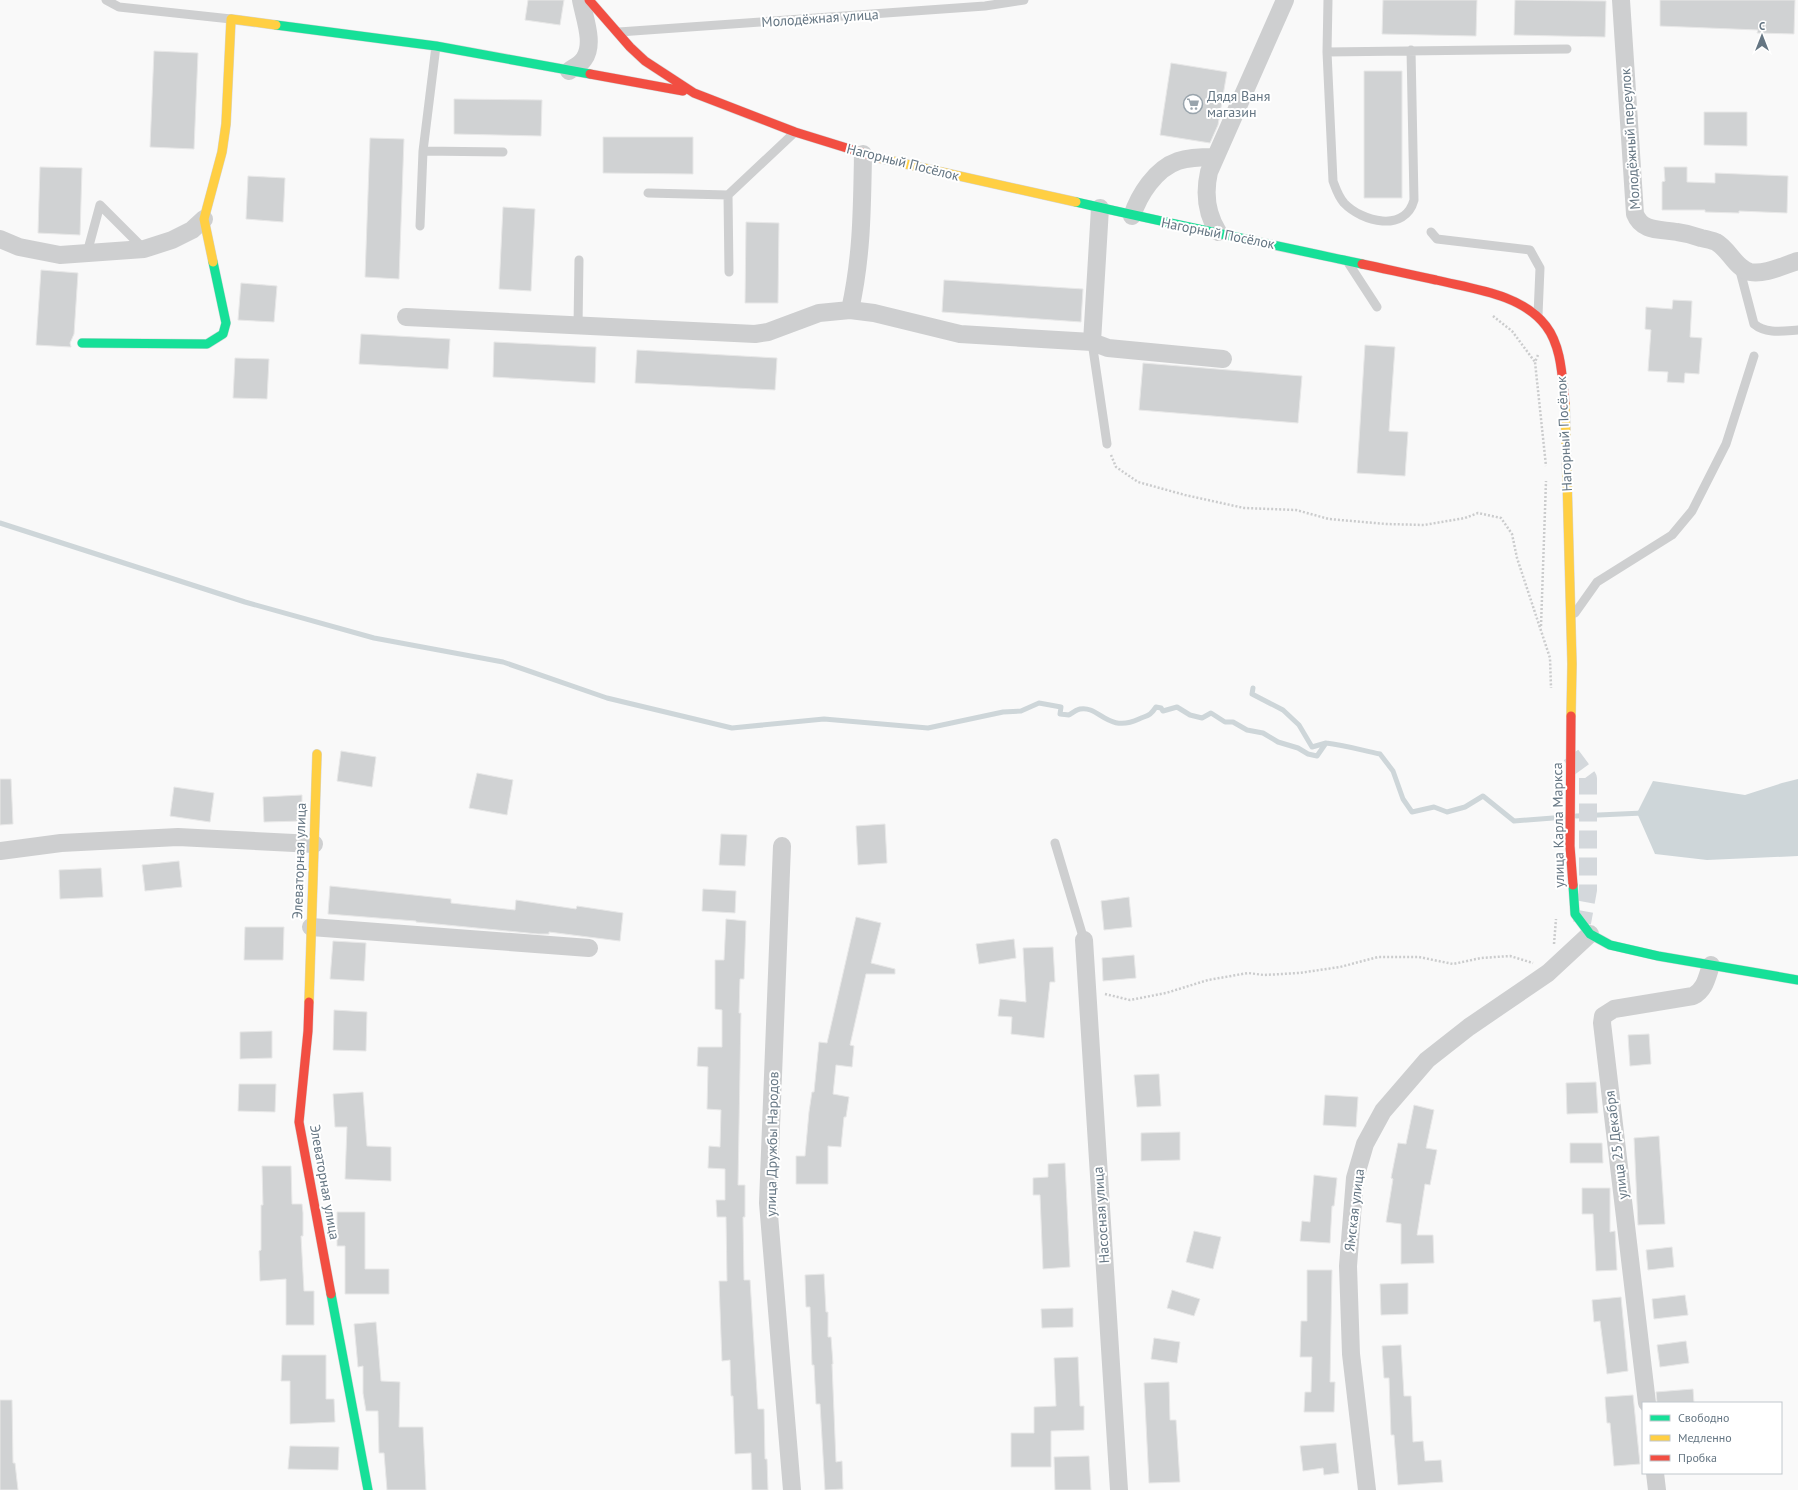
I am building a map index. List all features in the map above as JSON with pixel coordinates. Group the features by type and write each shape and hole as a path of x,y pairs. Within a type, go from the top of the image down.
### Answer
{"street":[{"path":"568,71 582,62 588,50 588,35 581,0"},
{"name":"Нагорный Посёлок","path":"589,0 616,32 645,61 694,94 795,132 862,154 1132,216 1218,232 1504,297 1524,306 1538,316 1554,338 1563,387 1571,619 1571,731"},
{"path":"1218,232 1208,214 1206,195 1207,180 1215,157 1286,0"},
{"name":"Молодёжный переулок","path":"1620,0 1635,214 1637,220 1643,226 1649,228 1676,232 1716,242 1729,253 1739,265 1750,272 1763,272 1798,261"},
{"path":"82,342 207,344 223,334 226,323 204,219 220,158 226,124 231,18 436,46 694,94"},
{"path":"850,310 861,248 862,154"},
{"path":"1132,216 1144,190 1164,169 1177,161 1185,159 1215,157"},
{"path":"1092,342 1100,208"},
{"path":"0,239 19,247 60,255 144,250 172,240 192,230 204,219"},
{"path":"406,317 755,334 768,332 819,313 850,310 874,313 960,334 1092,342 1108,348 1223,359"},
{"path":"1571,731 1560,736 1565,908 1576,914 1590,934 1610,945 1631,951 1798,980"},
{"name":"Элеваторная улица","path":"317,754 308,1031 299,1122 368,1490"},
{"path":"0,851 61,843 178,837 314,844"},
{"name":"улица Дружбы Народов","path":"782,846 768,1203 792,1490"},
{"path":"311,927 589,948"},
{"name":"Ямская улица","path":"1367,1490 1351,1354 1348,1266 1355,1178 1365,1144 1383,1111 1427,1060 1469,1027 1553,968 1590,934"},
{"name":"Насосная улица","path":"1084,940 1119,1490"},
{"name":"улица 25 Декабря","path":"1647,1402 1602,1023 1603,1016 1614,1009 1693,996 1702,989 1711,964"},
{"path":"1655,1474 1657,1490"}],"lane":[{"path":"106,0 119,7 231,18"},
{"name":"Молодёжная улица","path":"616,32 985,6 1024,0"},
{"path":"1328,0 1327,52 1332,173 1334,185 1345,203 1360,215 1372,220 1391,221 1406,215 1414,200 1411,50"},
{"path":"420,226 424,151 436,46"},
{"path":"1327,52 1567,49"},
{"path":"648,194 728,195 795,132"},
{"path":"424,151 504,152"},
{"path":"728,195 729,272"},
{"path":"87,253 100,205 144,250"},
{"path":"1431,232 1437,239 1530,250 1540,268 1538,316"},
{"path":"578,326 579,260"},
{"path":"1347,261 1377,307"},
{"path":"1739,265 1754,324 1759,328 1768,331 1798,330"},
{"path":"1092,342 1107,444"},
{"path":"1571,619 1597,582 1672,535 1692,511 1726,444 1754,356"},
{"path":"1055,843 1084,940"}],"path":[{"path":"1492,315 1512,331 1535,362"},
{"path":"1539,351 1535,362 1546,473"},
{"path":"1107,444 1116,467 1138,482 1185,495 1244,508 1296,510 1329,519 1386,524 1424,525 1465,518 1478,513 1501,518 1512,534 1517,558 1550,658 1551,689"},
{"path":"1541,629 1546,480"},
{"path":"1087,990 1130,1000 1166,993 1208,980 1248,974 1264,975 1298,973 1340,967 1378,957 1419,957 1453,964 1481,958 1510,956 1553,968"}],"shaded area":[{"path":"1798,779 1798,856 1707,860 1655,854 1637,813 1653,781 1745,795"}],"building":[{"path":"528,0 564,0 560,25 525,20"},
{"path":"1383,0 1477,0 1476,36 1382,34"},
{"path":"1515,0 1606,1 1605,37 1514,35"},
{"path":"1660,0 1795,0 1794,34 1757,33 1758,30 1660,26"},
{"path":"154,51 198,53 194,149 150,147"},
{"name":"Дядя Ваня магазин","path":"1171,63 1227,72 1218,125 1210,143 1160,135"},
{"path":"1364,71 1402,71 1402,198 1364,198"},
{"path":"454,99 542,100 541,136 454,134"},
{"path":"1704,112 1747,112 1747,146 1704,145"},
{"path":"603,137 693,137 693,174 603,173"},
{"path":"370,138 404,139 399,279 365,277"},
{"path":"40,167 82,168 80,235 38,233"},
{"path":"1664,167 1687,167 1687,182 1715,183 1715,173 1788,176 1787,213 1662,210 1662,182 1665,181"},
{"path":"248,176 285,178 283,222 246,219"},
{"path":"503,207 535,209 531,291 499,289"},
{"path":"746,222 779,223 778,303 745,303"},
{"path":"41,270 78,273 74,334 70,343 71,347 36,345"},
{"path":"944,280 1083,289 1081,322 942,312"},
{"path":"241,283 277,286 274,322 238,320"},
{"path":"1673,300 1692,301 1690,337 1702,338 1699,374 1685,373 1684,383 1667,382 1668,372 1648,371 1651,330 1645,329 1646,307 1672,309"},
{"path":"361,334 450,339 448,369 359,364"},
{"path":"494,342 596,347 595,383 493,377"},
{"path":"1365,345 1395,347 1389,431 1408,432 1405,476 1357,473"},
{"path":"637,350 777,358 775,390 635,383"},
{"path":"235,358 269,359 267,399 233,398"},
{"path":"1143,363 1302,376 1298,423 1139,410"},
{"path":"341,751 376,757 372,787 337,781"},
{"path":"477,773 513,780 507,815 469,808"},
{"path":"0,779 11,779 13,824 0,825"},
{"path":"174,787 214,793 210,822 170,816"},
{"path":"302,795 302,821 264,822 263,797"},
{"path":"885,824 887,863 858,865 856,826"},
{"path":"721,834 747,835 745,866 719,865"},
{"path":"179,861 182,887 145,891 142,865"},
{"path":"101,868 103,897 60,899 59,870"},
{"path":"330,886 451,899 451,903 515,910 516,900 576,909 577,906 623,913 620,941 549,932 549,934 538,934 416,921 328,914"},
{"path":"703,889 736,891 735,913 702,911"},
{"path":"1129,897 1132,927 1104,930 1101,901"},
{"path":"856,917 881,923 871,963 895,969 895,974 866,974 850,1045 854,1046 852,1067 836,1065 833,1094 849,1097 846,1117 844,1117 841,1147 828,1146 828,1184 796,1184 796,1156 805,1156 809,1112 812,1092 814,1092 819,1042 827,1043"},
{"path":"726,919 746,921 744,979 740,979 739,1013 741,1013 738,1185 745,1185 745,1217 743,1217 744,1280 750,1280 758,1409 764,1409 765,1459 767,1459 768,1490 752,1490 751,1453 735,1454 730,1360 722,1361 721,1336 719,1281 727,1281 726,1217 717,1217 716,1200 725,1200 725,1169 708,1168 709,1146 720,1147 721,1110 707,1109 708,1067 697,1066 698,1047 722,1047 722,1010 715,1009 715,960 724,960"},
{"path":"245,927 284,927 283,960 244,960"},
{"path":"1014,939 1016,958 979,964 976,944"},
{"path":"333,941 366,943 364,981 330,979"},
{"path":"1053,947 1055,982 1050,982 1044,1038 1011,1034 1012,1017 998,1016 1000,999 1026,1002 1023,948"},
{"path":"1134,955 1136,978 1103,981 1102,958"},
{"path":"334,1010 367,1012 366,1051 333,1050"},
{"path":"272,1031 272,1058 240,1059 240,1032"},
{"path":"1649,1034 1651,1064 1630,1066 1628,1035"},
{"path":"1159,1074 1161,1106 1137,1107 1134,1075"},
{"path":"1596,1082 1598,1113 1567,1114 1566,1083"},
{"path":"239,1084 276,1084 275,1112 238,1111"},
{"path":"363,1092 367,1146 391,1147 391,1181 345,1179 347,1127 335,1127 333,1094"},
{"path":"1325,1095 1358,1097 1356,1127 1323,1125"},
{"path":"1414,1105 1434,1110 1426,1148 1437,1150 1430,1185 1425,1184 1417,1235 1433,1235 1434,1263 1401,1264 1401,1224 1386,1222 1393,1179 1391,1178 1398,1143 1406,1144"},
{"path":"1180,1132 1180,1160 1141,1161 1141,1133"},
{"path":"1659,1136 1665,1224 1638,1225 1634,1138"},
{"path":"1570,1143 1602,1143 1603,1163 1570,1163"},
{"path":"1065,1163 1070,1267 1043,1269 1040,1195 1033,1195 1033,1178 1048,1177 1048,1164"},
{"path":"262,1166 291,1166 292,1204 302,1204 303,1236 301,1236 304,1291 314,1291 314,1325 286,1325 286,1279 260,1281 259,1251 261,1250 261,1205 263,1205"},
{"path":"1314,1175 1337,1178 1334,1206 1332,1206 1330,1243 1300,1241 1302,1221 1310,1222"},
{"path":"1582,1188 1610,1188 1610,1232 1615,1231 1617,1270 1596,1271 1593,1214 1582,1214"},
{"path":"337,1212 365,1212 365,1269 389,1269 389,1294 345,1294 345,1246 337,1246"},
{"path":"1194,1231 1221,1237 1213,1269 1186,1262"},
{"path":"1672,1247 1674,1267 1648,1270 1646,1250"},
{"path":"1307,1270 1332,1270 1330,1382 1335,1382 1334,1412 1304,1412 1305,1392 1311,1392 1312,1357 1300,1357 1301,1321 1307,1321"},
{"path":"824,1274 826,1312 828,1312 828,1337 831,1337 833,1364 836,1462 842,1461 843,1489 825,1490 820,1404 816,1404 814,1365 812,1365 810,1307 806,1307 805,1275"},
{"path":"1408,1283 1408,1314 1381,1315 1380,1284"},
{"path":"1172,1290 1200,1299 1194,1316 1167,1308"},
{"path":"1685,1295 1688,1315 1654,1319 1652,1299"},
{"path":"1621,1297 1628,1371 1607,1374 1600,1321 1594,1322 1592,1300"},
{"path":"1073,1308 1073,1327 1042,1328 1041,1309"},
{"path":"376,1322 381,1381 400,1382 399,1427 423,1427 426,1490 387,1490 384,1453 379,1453 378,1411 366,1411 363,1393 363,1366 358,1367 354,1324"},
{"path":"1154,1338 1180,1342 1177,1363 1151,1359"},
{"path":"1686,1341 1689,1363 1660,1367 1657,1345"},
{"path":"1401,1345 1404,1396 1411,1396 1413,1442 1423,1441 1425,1461 1441,1460 1443,1482 1398,1485 1394,1435 1391,1435 1389,1378 1384,1378 1382,1346"},
{"path":"282,1355 326,1355 326,1399 334,1399 335,1422 290,1424 290,1381 281,1381"},
{"path":"1078,1357 1080,1406 1084,1406 1084,1430 1051,1431 1051,1467 1011,1467 1011,1433 1034,1433 1034,1407 1056,1406 1054,1358"},
{"path":"1169,1382 1170,1420 1176,1420 1180,1482 1149,1483 1144,1383"},
{"path":"1693,1389 1694,1402 1657,1402 1656,1392"},
{"path":"1633,1395 1640,1464 1614,1466 1610,1423 1607,1423 1605,1397"},
{"path":"0,1400 12,1400 13,1463 15,1463 18,1490 0,1490"},
{"path":"1336,1443 1339,1473 1324,1475 1323,1468 1303,1471 1300,1446"},
{"path":"290,1446 339,1447 338,1470 288,1469"},
{"path":"1089,1456 1091,1490 1055,1490 1054,1457"}],"waterway":[{"path":"0,523 245,602 374,638 503,662 607,698 732,728 824,719 928,728 1003,712 1021,711 1039,703 1061,707 1060,714 1069,715 1079,709 1087,709 1111,721 1128,723 1147,716 1156,707 1161,708 1163,711 1177,707 1190,715 1202,718 1211,713 1225,722 1233,722 1247,730 1263,733 1278,742 1298,748 1308,754 1317,756 1326,743 1380,754 1393,771 1403,799 1412,812 1434,807 1447,812 1465,807 1483,796 1514,821 1566,817"},
{"path":"1253,688 1252,694 1283,710 1299,725 1312,747 1326,743"},
{"path":"1576,816 1643,813"}],"tunnel":[{"path":"1571,755 1588,778 1588,890 1582,923"}],"traffic: fast":[{"path":"276,25 436,46 590,74"},
{"path":"1076,202 1362,264"},
{"path":"82,343 207,344 223,334 226,323 213,262"},
{"path":"1573,885 1575,914 1590,934 1610,945 1658,956 1798,980"},
{"path":"331,1294 368,1490"}],"traffic: slow":[{"path":"213,262 204,219 222,152 226,124 231,19 276,25"},
{"path":"879,158 1076,202"},
{"path":"1565,403 1572,664 1571,716"},
{"path":"309,1002 317,754"}],"traffic: jam":[{"path":"589,0 630,47 645,61 694,93 795,132 879,158"},
{"path":"590,74 683,91"},
{"path":"1362,264 1496,294 1524,307 1536,315 1546,326 1555,343 1562,373 1565,403"},
{"path":"1571,716 1570,846 1573,885"},
{"path":"309,1002 308,1031 299,1122 331,1294"}],"place":[{"name":"Дядя Ваня магазин","path":"1193,104"}]}
